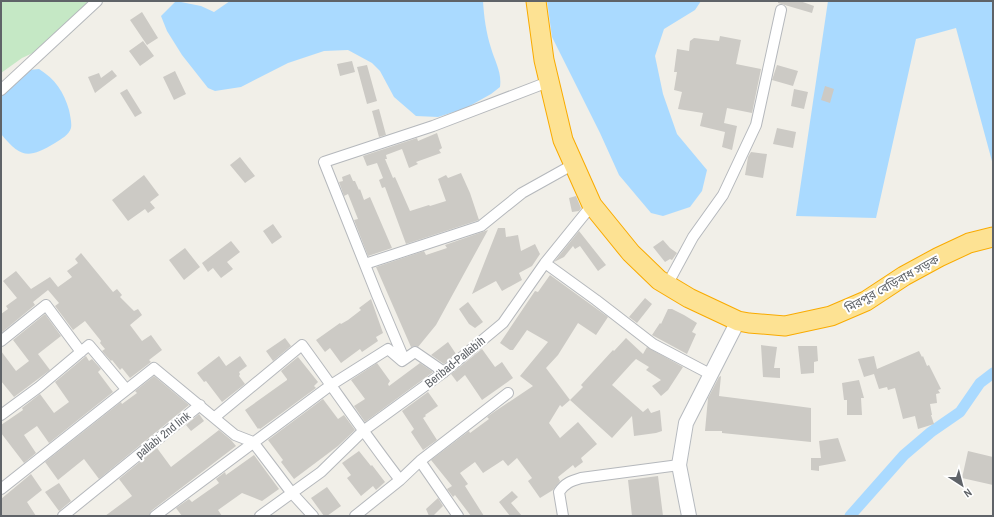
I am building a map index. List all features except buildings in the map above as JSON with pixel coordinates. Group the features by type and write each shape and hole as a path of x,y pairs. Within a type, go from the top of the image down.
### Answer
{"highway":[{"name":"মিরপুর বেড়িবাধ সড়ক","path":"536,1 548,82 563,140 592,205 631,253 659,280 689,298 738,321 749,324 785,326 831,316 866,301 904,276 969,243 993,237"}],"street":[{"path":"1,90 97,1"},
{"path":"667,285 693,237 723,195 756,125 781,10"},
{"path":"404,359 364,264 324,162 433,126 548,82"},
{"path":"364,264 481,226 522,193 574,164"},
{"name":"Beribad-Pallabih","path":"260,516 291,492 321,472 362,431 444,372 503,323 545,262 592,205"},
{"path":"545,262 653,344 710,374"},
{"path":"1,341 46,305 81,352"},
{"path":"689,516 679,465 686,423 738,321"},
{"path":"1,415 39,387 89,345 126,390"},
{"path":"215,418 302,345 362,431 400,480"},
{"path":"155,516 331,385 388,349 402,361 415,352 444,372"},
{"path":"1,489 154,368 200,405"},
{"path":"355,516 420,462 508,393"},
{"name":"pallabi 2nd link","path":"63,516 200,405 235,435 253,442"},
{"path":"253,442 291,492 313,516"},
{"path":"420,462 456,515"},
{"path":"562,516 559,492 564,485 570,481 581,478 679,465"}],"green space":[{"path":"1,1 104,1 71,33 59,41 22,58 1,73"}],"water":[{"path":"176,1 201,6 214,12 230,1 483,1 491,48 499,72 500,87 491,94 466,108 438,117 416,116 394,97 380,71 372,63 348,50 324,51 288,63 241,87 215,91 208,88 182,55 167,31 161,16"},
{"path":"547,1 701,1 695,10 664,29 655,56 663,94 677,134 707,170 702,191 690,207 663,216 651,213 619,175 600,133 552,37"},
{"path":"828,1 993,1 993,165 956,28 916,39 876,218 796,216"},
{"path":"39,69 50,77 62,92 69,110 71,128 64,137 55,143 38,152 25,154 14,148 1,134 1,96 29,70"}],"waterway":[{"path":"850,516 904,455 931,432 960,412 980,383 993,373"}]}
